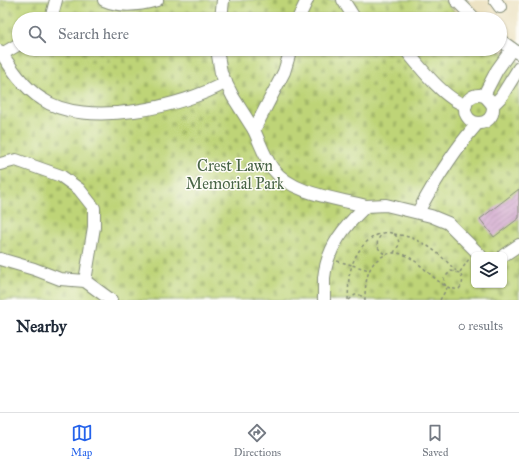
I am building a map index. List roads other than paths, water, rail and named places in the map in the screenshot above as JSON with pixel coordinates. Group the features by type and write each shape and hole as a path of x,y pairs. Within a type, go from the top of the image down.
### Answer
{"street":[{"path":"53,12 56,0"},
{"path":"104,0 111,4 143,4 157,0"},
{"path":"222,12 223,0"},
{"path":"301,12 307,0"},
{"path":"343,0 351,12"},
{"path":"456,0 467,12"},
{"path":"484,95 497,70 516,51 507,45"},
{"path":"12,47 1,52 23,83 42,100 68,111 93,115 121,113 185,99 214,89 226,82"},
{"path":"218,56 221,73 254,130 262,149 274,170 292,184 312,194 366,206 386,204 418,212 448,223 471,252"},
{"path":"254,130 281,78 289,56"},
{"path":"411,56 449,97 459,104 466,105"},
{"path":"493,105 519,68"},
{"path":"418,212 460,143 477,124 487,122 494,113 491,100 484,95 473,96 466,105 467,117 477,124"},
{"path":"0,164 16,160 61,176 79,189 94,208 94,227 85,281"},
{"path":"324,300 324,278 328,256 338,237 366,206"},
{"path":"507,253 519,244"},
{"path":"0,259 34,269 60,279 85,281 110,300"}],"park label":[{"name":"Crest Lawn Memorial Park","path":"235,174"}]}
